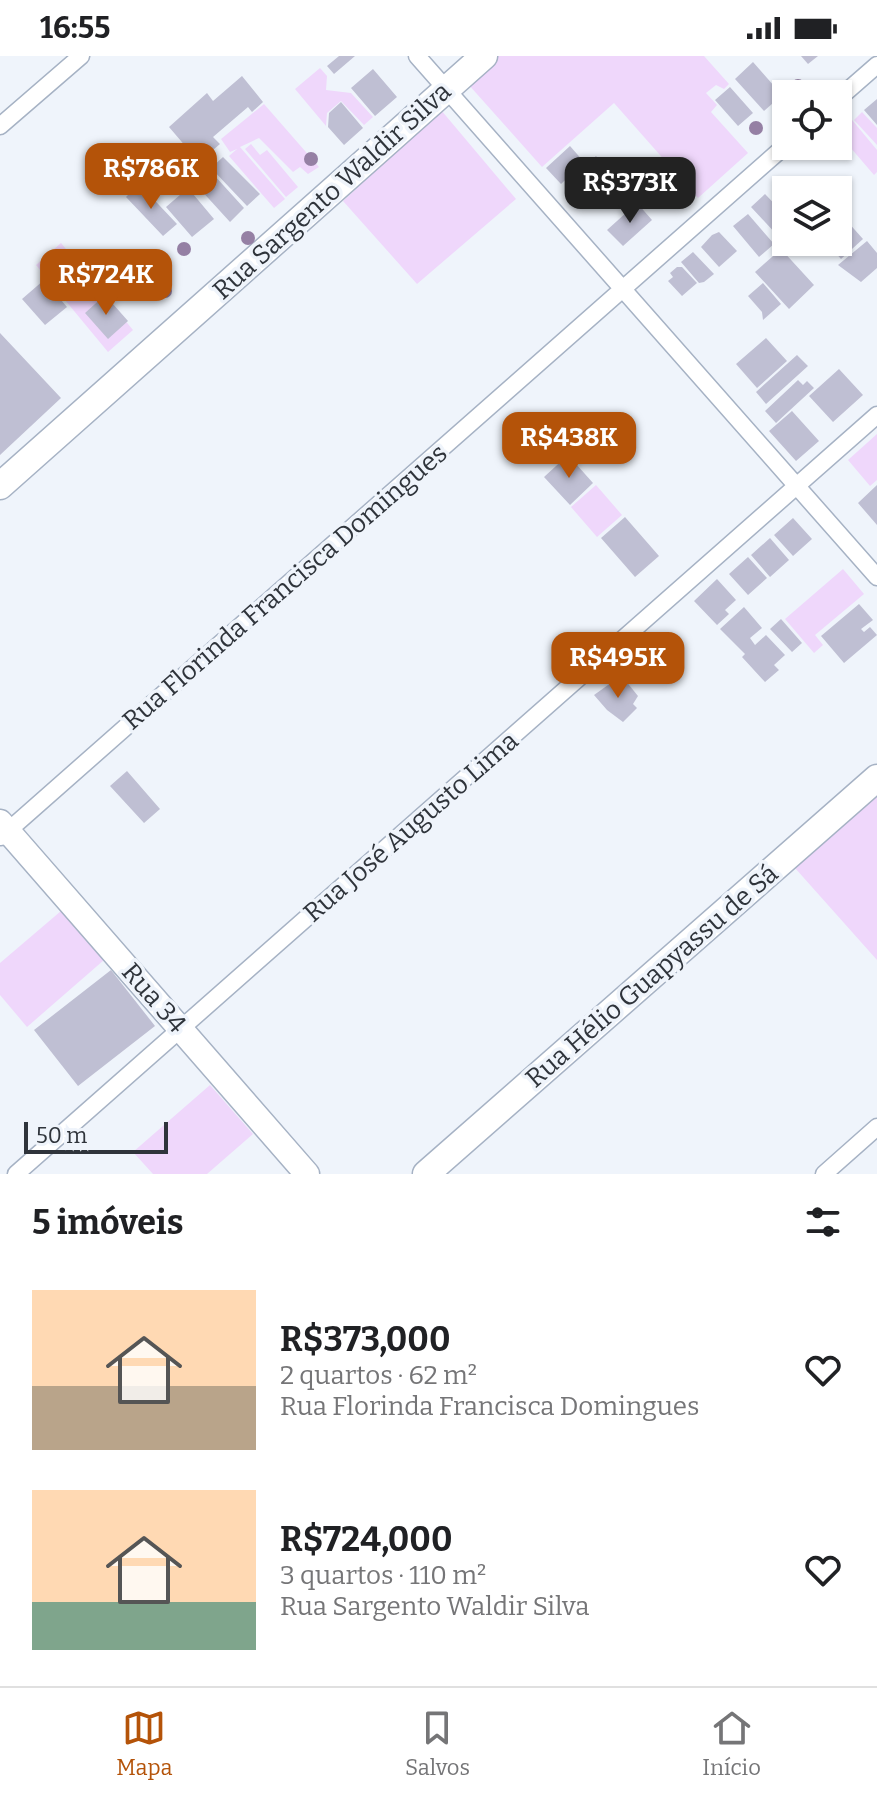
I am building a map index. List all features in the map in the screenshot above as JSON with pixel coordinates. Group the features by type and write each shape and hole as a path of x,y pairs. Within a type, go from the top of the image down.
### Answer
{"main road":[{"name":"Rua Sargento Waldir Silva","path":"0,486 484,56"},
{"name":"Rua Hélio Guapyassu de Sá","path":"426,1174 877,778"}],"street":[{"path":"0,126 81,56"},
{"path":"417,56 877,577"},
{"path":"852,87 877,65"},
{"name":"Rua Florinda Francisca Domingues","path":"3,831 772,157"},
{"name":"Rua José Augusto Lima","path":"16,1174 877,415"},
{"name":"Rua 34","path":"3,831 307,1174"},
{"path":"824,1174 877,1127"}],"shaded area":[{"path":"498,56 704,56 729,84 724,89 716,85 706,93 717,105 711,112 748,153 698,198 614,103 542,167 468,84"},
{"path":"320,68 327,76 326,90 351,93 373,117 364,125 341,101 327,113 326,126 295,89"},
{"path":"264,104 319,167 308,174 300,167 293,172 259,138 240,147 285,199 274,208 229,156 237,149 230,152 221,139"},
{"path":"441,110 516,199 417,284 343,201"},
{"path":"862,112 877,128 877,145 854,120"},
{"path":"852,120 877,150 877,172 874,175 852,149"},
{"path":"251,144 260,155 267,150 298,187 286,197 245,149"},
{"path":"61,243 133,330 108,352 36,265"},
{"path":"877,434 877,480 870,486 848,460"},
{"path":"596,485 622,515 597,537 571,507"},
{"path":"843,569 864,594 815,635 823,645 814,653 785,619"},
{"path":"877,795 877,960 795,868"},
{"path":"61,911 104,960 27,1027 0,995 0,963"},
{"path":"210,1085 253,1134 207,1174 153,1174 133,1152"}],"building":[{"path":"339,56 355,56 334,74 327,66"},
{"path":"801,56 818,56 808,64"},
{"path":"753,62 772,84 772,104 764,111 735,79"},
{"path":"373,69 397,97 375,116 351,88"},
{"path":"242,76 263,102 252,112 248,107 213,137 220,144 199,162 169,127 207,93 213,101"},
{"path":"730,87 753,113 738,126 715,100"},
{"path":"877,99 877,125 864,110"},
{"path":"341,102 363,128 344,145 328,127 329,113"},
{"path":"570,146 584,162 561,184 546,168"},
{"path":"596,156 615,178 589,201 570,180"},
{"path":"223,157 260,194 247,206 211,168"},
{"path":"214,175 244,208 230,222 199,188"},
{"path":"142,187 177,224 163,236 126,197 134,189"},
{"path":"188,188 214,219 192,237 166,207"},
{"path":"765,194 772,201 772,230 751,207"},
{"path":"637,203 652,220 623,246 607,230"},
{"path":"748,214 772,242 772,246 759,257 733,226"},
{"path":"852,227 863,239 852,249"},
{"path":"719,232 737,251 719,267 701,247"},
{"path":"867,241 877,253 877,268 861,282 838,265"},
{"path":"693,252 714,274 704,282 699,283 681,262"},
{"path":"773,256 787,256 814,285 789,309 755,272"},
{"path":"682,267 697,283 682,296 668,281 673,277 670,273"},
{"path":"44,280 67,307 45,325 22,299"},
{"path":"763,283 781,304 763,320 762,312 748,296"},
{"path":"105,295 128,321 108,339 85,313"},
{"path":"0,333 61,398 0,455"},
{"path":"766,338 787,361 757,388 736,364"},
{"path":"797,355 808,366 766,404 756,392"},
{"path":"839,369 863,395 833,422 809,396"},
{"path":"798,380 803,385 807,381 814,388 776,423 765,411"},
{"path":"792,411 819,441 796,461 769,431"},
{"path":"568,455 593,483 570,505 544,477"},
{"path":"877,485 877,525 858,503"},
{"path":"625,517 659,556 635,577 601,538"},
{"path":"793,518 812,539 793,556 774,535"},
{"path":"770,538 789,560 770,577 751,555"},
{"path":"748,557 767,578 748,595 729,574"},
{"path":"717,579 736,600 725,610 729,614 717,625 694,601"},
{"path":"859,604 873,620 861,629 864,632 870,627 877,635 844,663 821,636"},
{"path":"744,607 762,628 750,638 755,645 766,635 785,655 774,665 779,670 765,682 742,657 745,654 720,629"},
{"path":"781,619 802,643 792,652 770,629"},
{"path":"615,680 619,685 625,680 638,696 633,704 637,708 623,722 594,695"},
{"path":"127,771 160,809 144,823 110,786"},
{"path":"111,970 155,1026 78,1086 34,1030"}]}
